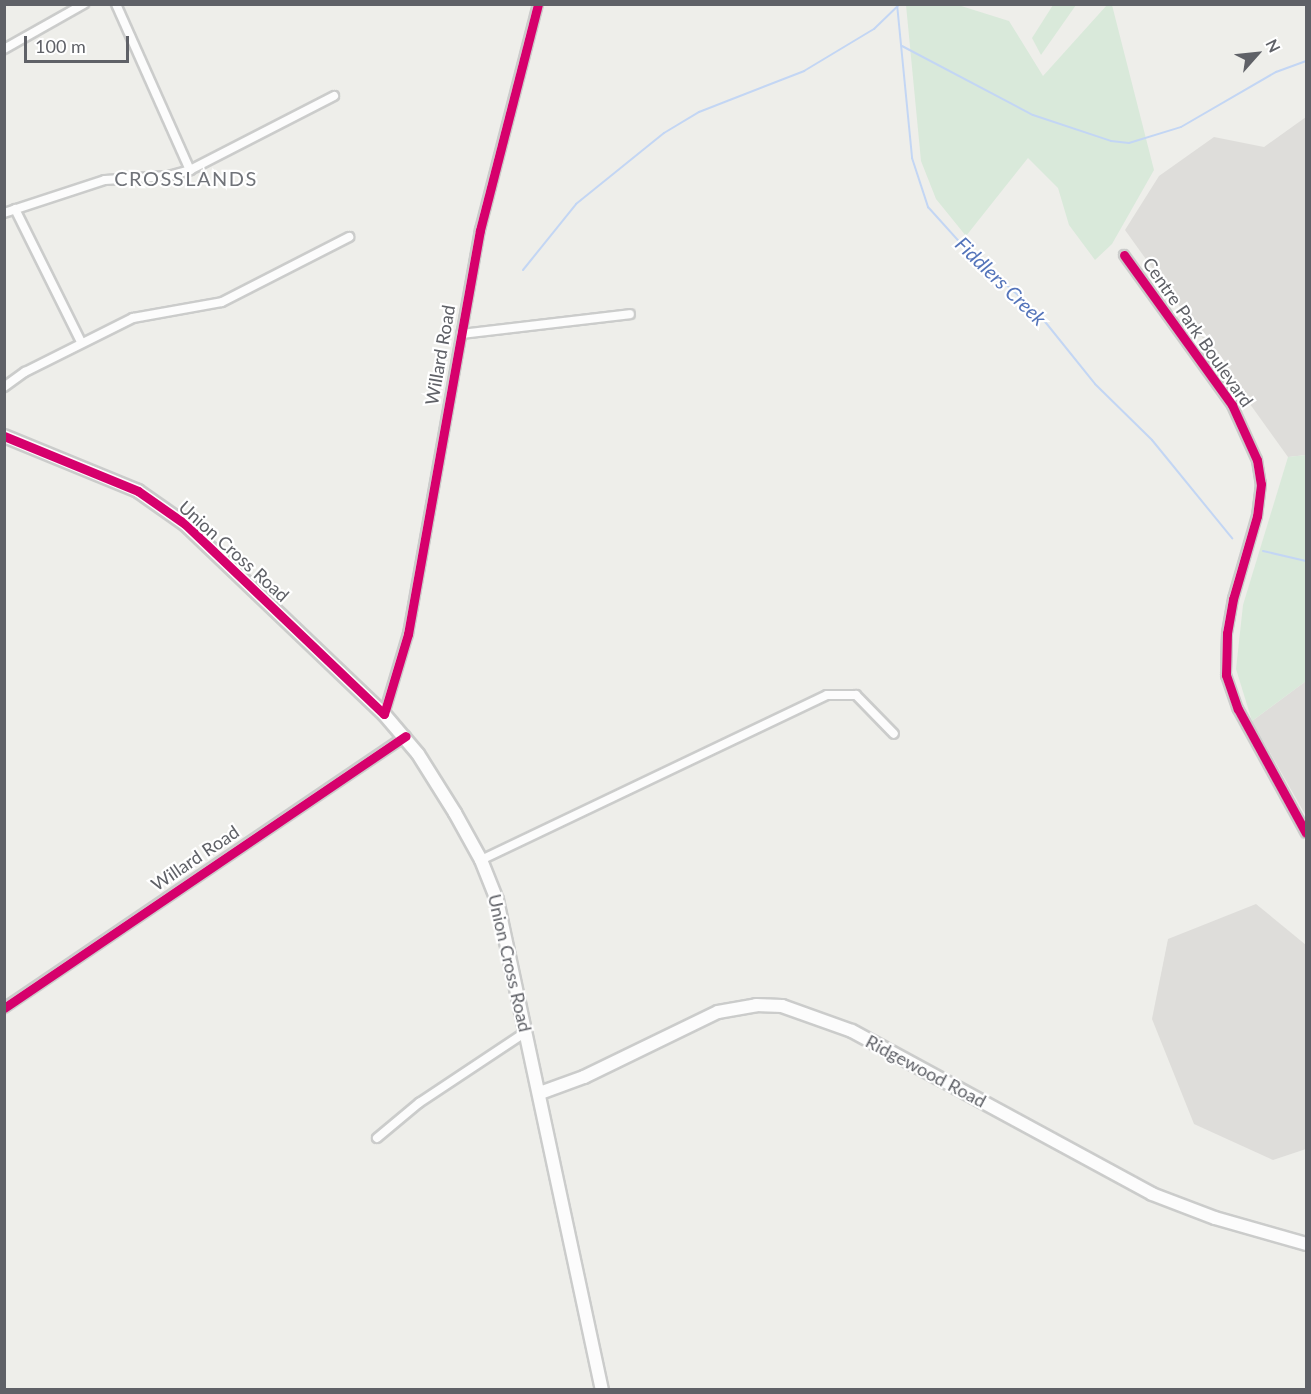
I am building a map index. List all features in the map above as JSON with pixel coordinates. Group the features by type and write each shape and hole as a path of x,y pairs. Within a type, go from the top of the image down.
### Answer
{"main road":[{"name":"Union Cross Road","path":"4,436 138,491 185,524 405,736 481,860 497,900 602,1389"},
{"name":"Ridgewood Road","path":"540,1093 584,1077 718,1012 756,1005 782,1006 852,1031 1152,1194 1215,1218 1306,1244"}],"street":[{"path":"4,49 84,4"},
{"path":"116,4 190,170"},
{"name":"Willard Road","path":"384,714 408,634 480,230 538,4"},
{"path":"4,213 105,180 168,176 190,170 334,96"},
{"path":"15,209 81,342"},
{"path":"4,387 81,342 145,315 222,302 350,237"},
{"name":"Centre Park Boulevard","path":"1124,255 1232,405 1257,460 1261,484 1257,516 1233,599 1227,633 1226,675 1238,709 1306,833"},
{"path":"461,334 630,314"},
{"path":"481,860 827,695 856,695 894,734"},
{"name":"Willard Road","path":"4,1008 405,736"},
{"path":"377,1138 419,1102 526,1032"}],"shaded area":[{"path":"1306,117 1306,455 1288,457 1125,230 1159,176 1214,137 1264,147"},
{"path":"1306,681 1306,816 1252,721"},
{"path":"1256,904 1306,945 1306,1149 1273,1160 1194,1124 1152,1019 1168,939"}],"green space":[{"path":"906,5 958,5 1009,21 1043,76 1107,5 1112,5 1154,170 1112,244 1095,260 1069,225 1058,188 1028,158 966,236 936,199 921,161"},
{"path":"1053,5 1076,5 1041,55 1032,38"},
{"path":"1306,455 1306,681 1252,721 1236,669 1243,605 1288,457"}],"waterway":[{"name":"Fiddlers Creek","path":"897,4 912,158 928,207 965,248 1038,313 1095,384 1152,440 1232,538"},
{"path":"523,270 576,204 664,133 699,112 804,71 874,29 898,6"},
{"path":"902,46 1033,115 1111,141 1129,143 1181,127 1276,72 1306,61"},
{"name":"Fiddlers Creek","path":"1263,551 1306,561"}],"cycle path":[{"path":"4,436 138,491 185,524 384,714 408,634 480,230 538,4"},
{"path":"1124,255 1232,405 1257,460 1261,484 1257,516 1233,599 1227,633 1226,675 1238,709 1306,833"},
{"path":"4,1008 405,736"}],"district":[{"name":"CROSSLANDS","path":"186,178"}]}
